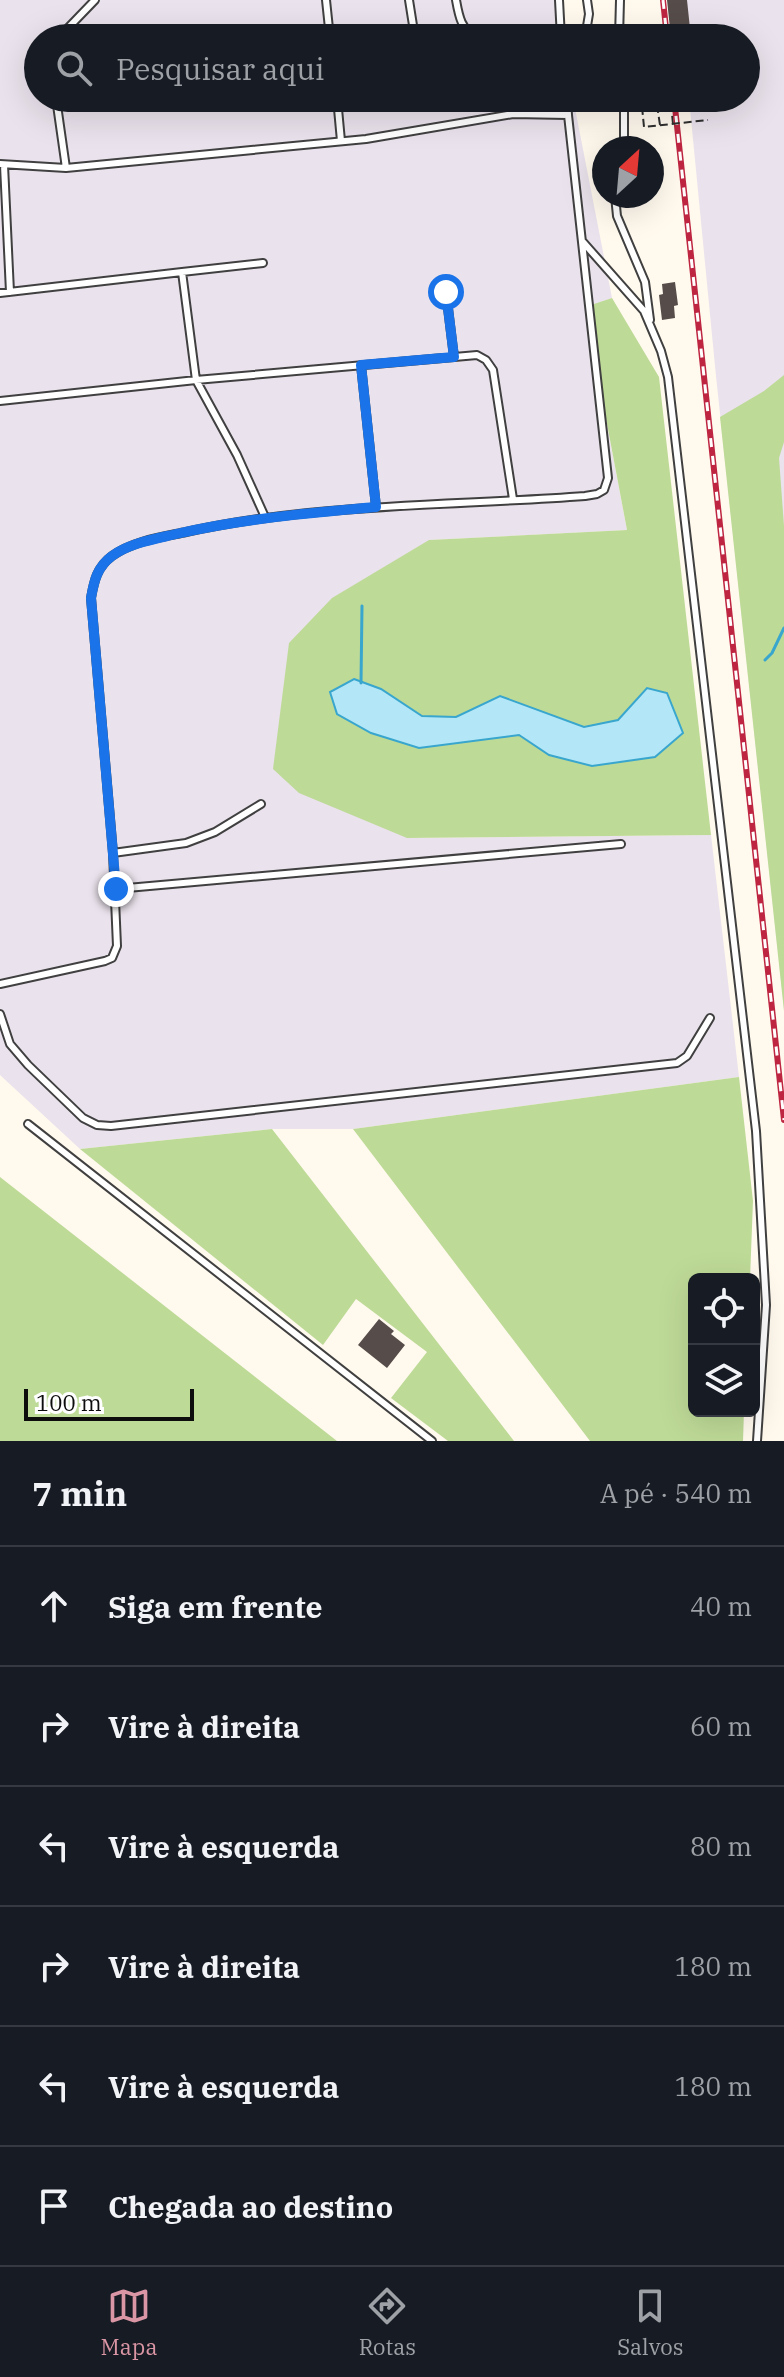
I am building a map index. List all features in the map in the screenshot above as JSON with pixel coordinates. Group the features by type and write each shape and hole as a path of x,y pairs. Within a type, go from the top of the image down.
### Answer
{"lane":[{"path":"72,24 95,0"},
{"path":"326,0 329,24"},
{"path":"409,0 413,24"},
{"path":"456,0 463,24"},
{"path":"559,0 560,24"},
{"path":"587,0 587,24"},
{"path":"619,24 620,0"},
{"path":"58,112 66,168"},
{"path":"338,112 341,141"},
{"path":"0,984 112,958 117,946 116,889 91,598 94,580 101,566 113,556 127,548 160,538 265,517 597,494 604,490 608,478 568,112"},
{"path":"624,112 624,136"},
{"path":"10,292 2,164 66,168 341,141 513,114 568,115"},
{"path":"616,208 645,282 650,324"},
{"path":"582,242 633,296 650,324 661,351 671,396 756,1131 766,1305 757,1441"},
{"path":"0,293 263,263"},
{"path":"182,272 196,380 237,455 265,517"},
{"path":"446,292 454,357"},
{"path":"0,401 477,355 493,370 513,499"},
{"path":"361,365 376,507"},
{"path":"113,853 186,843 215,832 261,804"},
{"path":"116,889 621,844"},
{"path":"0,1014 10,1044 28,1065 83,1118 97,1125 111,1126 677,1063 687,1056 710,1018"},
{"path":"28,1124 432,1441"}],"path":[{"path":"642,112 644,127 708,120"},
{"path":"658,112 660,125"},
{"path":"672,112 673,124"}],"shaded area":[{"path":"0,0 554,0 558,24 24,24 24,112 576,112 592,208 612,298 585,308 627,530 429,540 407,838 711,835 739,1077 353,1129 272,1129 80,1149 0,1075"},
{"path":"680,0 784,0 784,1008 690,112 760,112 760,24 683,24"}],"green space":[{"path":"612,298 659,377 711,835 407,838 299,793 273,769 289,643 332,598 429,540 627,530 585,307","holes":["381,689 422,716 456,717 500,696 584,727 618,721 549,755 520,735 419,748"]},
{"path":"784,375 784,442 779,458 784,526 784,1011 720,417 764,391"},
{"path":"739,1077 753,1201 750,1273 688,1273 688,1417 744,1417 743,1441 590,1441 353,1129"},
{"path":"272,1129 514,1441 448,1441 391,1398 427,1352 356,1299 323,1345 80,1149"},
{"path":"0,1177 337,1441 0,1441"}],"water":[{"path":"354,679 381,689 422,716 456,717 500,696 584,727 618,720 647,688 667,693 683,733 655,757 592,766 549,755 519,735 419,748 371,733 337,714 330,692"}],"building":[{"path":"667,0 687,0 690,24 670,24"},
{"path":"675,282 678,305 674,306 675,318 662,320 659,295 663,294 662,284"},
{"path":"379,1319 405,1345 387,1368 358,1345"}],"waterway":[{"path":"361,683 362,606"},
{"path":"765,660 772,653 784,628"}],"railway":[{"path":"663,0 666,24"},
{"path":"676,112 784,1120"}],"route":[{"path":"116,889 91,598 94,580 101,566 127,548 196,530 265,517 376,507 361,365 454,357 446,292"}]}
